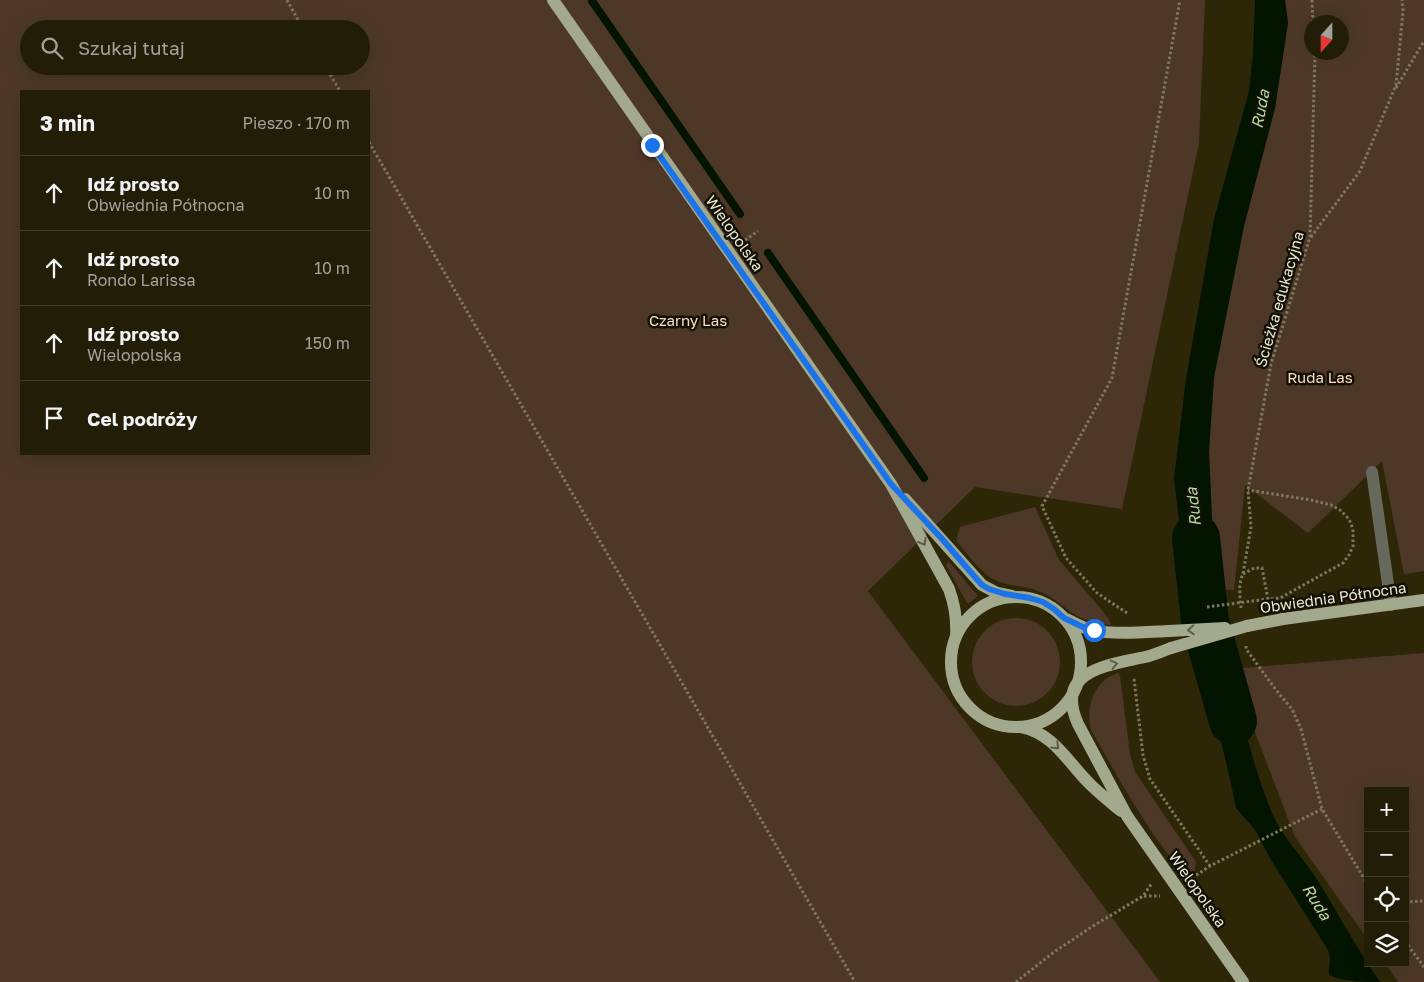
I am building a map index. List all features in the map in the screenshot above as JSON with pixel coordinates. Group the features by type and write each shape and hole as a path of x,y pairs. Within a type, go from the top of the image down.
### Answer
{"main road":[{"name":"Wielopolska","path":"552,0 891,484 949,589 954,601 956,637"},
{"name":"Wielopolska","path":"891,484 982,585 997,592 1017,597"},
{"path":"1017,597 1043,602 1064,618 1076,636 1079,647 1080,668 1069,699 1055,714 1036,723 1016,726 1004,725 983,717 974,710 959,692 955,682 951,659 956,637 974,612 1002,598 1017,597"},
{"name":"Obwiednia Północna","path":"1074,689 1080,681 1095,669 1103,666 1151,656 1171,648 1247,626 1283,619 1424,600"},
{"name":"Obwiednia Północna","path":"1064,618 1085,628 1100,631 1142,632 1247,626"},
{"name":"Wielopolska","path":"1074,689 1072,706 1074,716 1126,816 1243,982"},
{"name":"Wielopolska","path":"1016,726 1026,728 1046,738 1061,751 1086,780 1126,816"}],"lane":[{"path":"1372,472 1391,605"}],"path":[{"path":"287,0 299,20"},
{"path":"1128,614 1097,593 1066,558 1042,506 1112,378 1180,0"},
{"path":"1312,0 1313,15"},
{"path":"1310,238 1360,171 1396,84 1403,12 1402,0"},
{"path":"1390,99 1424,41"},
{"name":"Ścieżka edukacyjna","path":"1241,578 1251,526 1248,490 1272,364 1310,238 1315,60"},
{"path":"330,75 339,90"},
{"path":"370,144 855,982"},
{"path":"1204,608 1280,598 1343,563 1353,546 1351,523 1347,517 1331,505 1248,490"},
{"path":"1243,574 1254,568 1262,568 1268,599"},
{"path":"1246,649 1292,709 1302,729 1322,809 1364,878"},
{"path":"1134,678 1143,755 1150,779 1210,866"},
{"path":"1189,880 1238,851 1322,809"},
{"path":"1016,982 1054,952 1085,931 1143,896 1166,896"},
{"path":"1409,902 1424,901"},
{"path":"1409,947 1424,968"}],"green space":[{"name":"Czarny Las","path":"0,0 1205,0 1199,143 1122,509 975,487 868,591 1160,982 0,982"},
{"name":"Ruda Las","path":"1285,0 1424,0 1424,571 1404,574 1382,461 1308,533 1245,485 1234,590 1215,589 1209,451 1214,377 1244,226 1275,108 1288,23"},
{"path":"1035,507 1059,560 1101,609 1111,625 1092,622 1074,614 1052,598 1038,591 993,579 978,567 956,540 960,527"},
{"path":"948,562 978,596 969,603 967,603 947,567"},
{"path":"1016,618 1033,621 1047,631 1057,645 1060,662 1057,679 1047,693 1033,703 1016,706 999,703 985,693 975,679 972,662 975,645 985,631 999,621"},
{"path":"1424,653 1424,982 1398,982 1388,967 1409,967 1409,787 1364,787 1364,934 1295,837 1231,669"},
{"path":"1118,673 1120,676 1130,754 1135,772 1196,862 1195,870 1190,874 1183,874 1153,834 1091,730 1089,713 1093,696 1103,682"}],"water":[{"path":"1255,0 1285,0 1288,23 1275,108 1244,226 1214,377 1209,451 1215,589 1218,602 1192,605 1185,572 1174,478 1186,379 1214,219 1249,91 1253,55"},
{"path":"1227,656 1252,755 1272,813 1285,836 1312,872 1329,899 1364,958 1364,967 1370,967 1380,982 1360,982 1329,975 1330,957 1328,950 1271,860 1255,830 1236,808 1202,662"}],"waterway":[{"path":"592,1 740,214"},
{"path":"768,253 924,478"},
{"name":"Ruda","path":"1196,538 1205,622 1233,721"}],"route":[{"path":"652,145 891,484 982,585 997,592 1043,602 1064,618 1094,630"}]}
